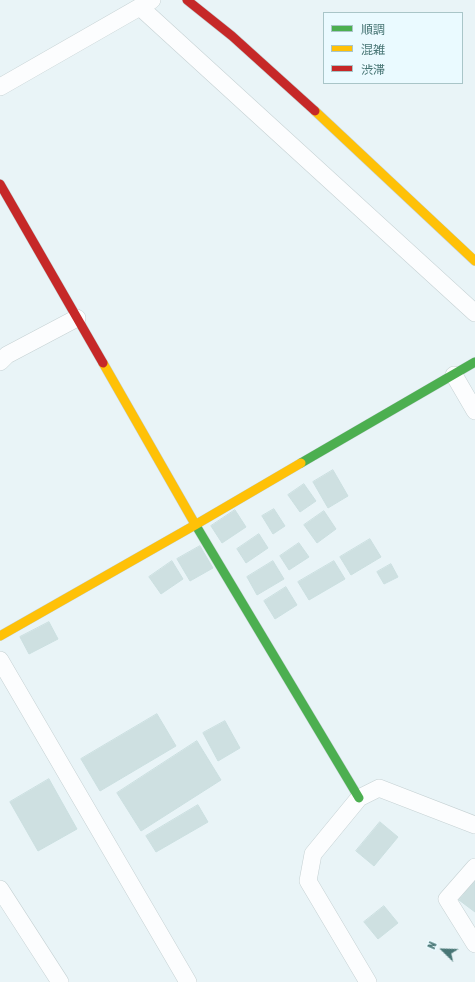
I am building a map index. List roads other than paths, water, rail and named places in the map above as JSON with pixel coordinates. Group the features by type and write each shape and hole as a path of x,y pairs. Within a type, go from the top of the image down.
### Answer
{"street":[{"path":"187,0 232,36 475,261"},
{"path":"0,87 146,4 475,312"},
{"path":"0,184 195,525 359,798"},
{"path":"0,362 7,355 77,318"},
{"path":"0,636 195,525 475,362"},
{"path":"454,375 475,411"},
{"path":"0,660 188,982"},
{"path":"368,982 308,881 313,854 359,798 379,788 475,825"},
{"path":"475,867 448,900 475,944"},
{"path":"0,889 60,982"}]}
